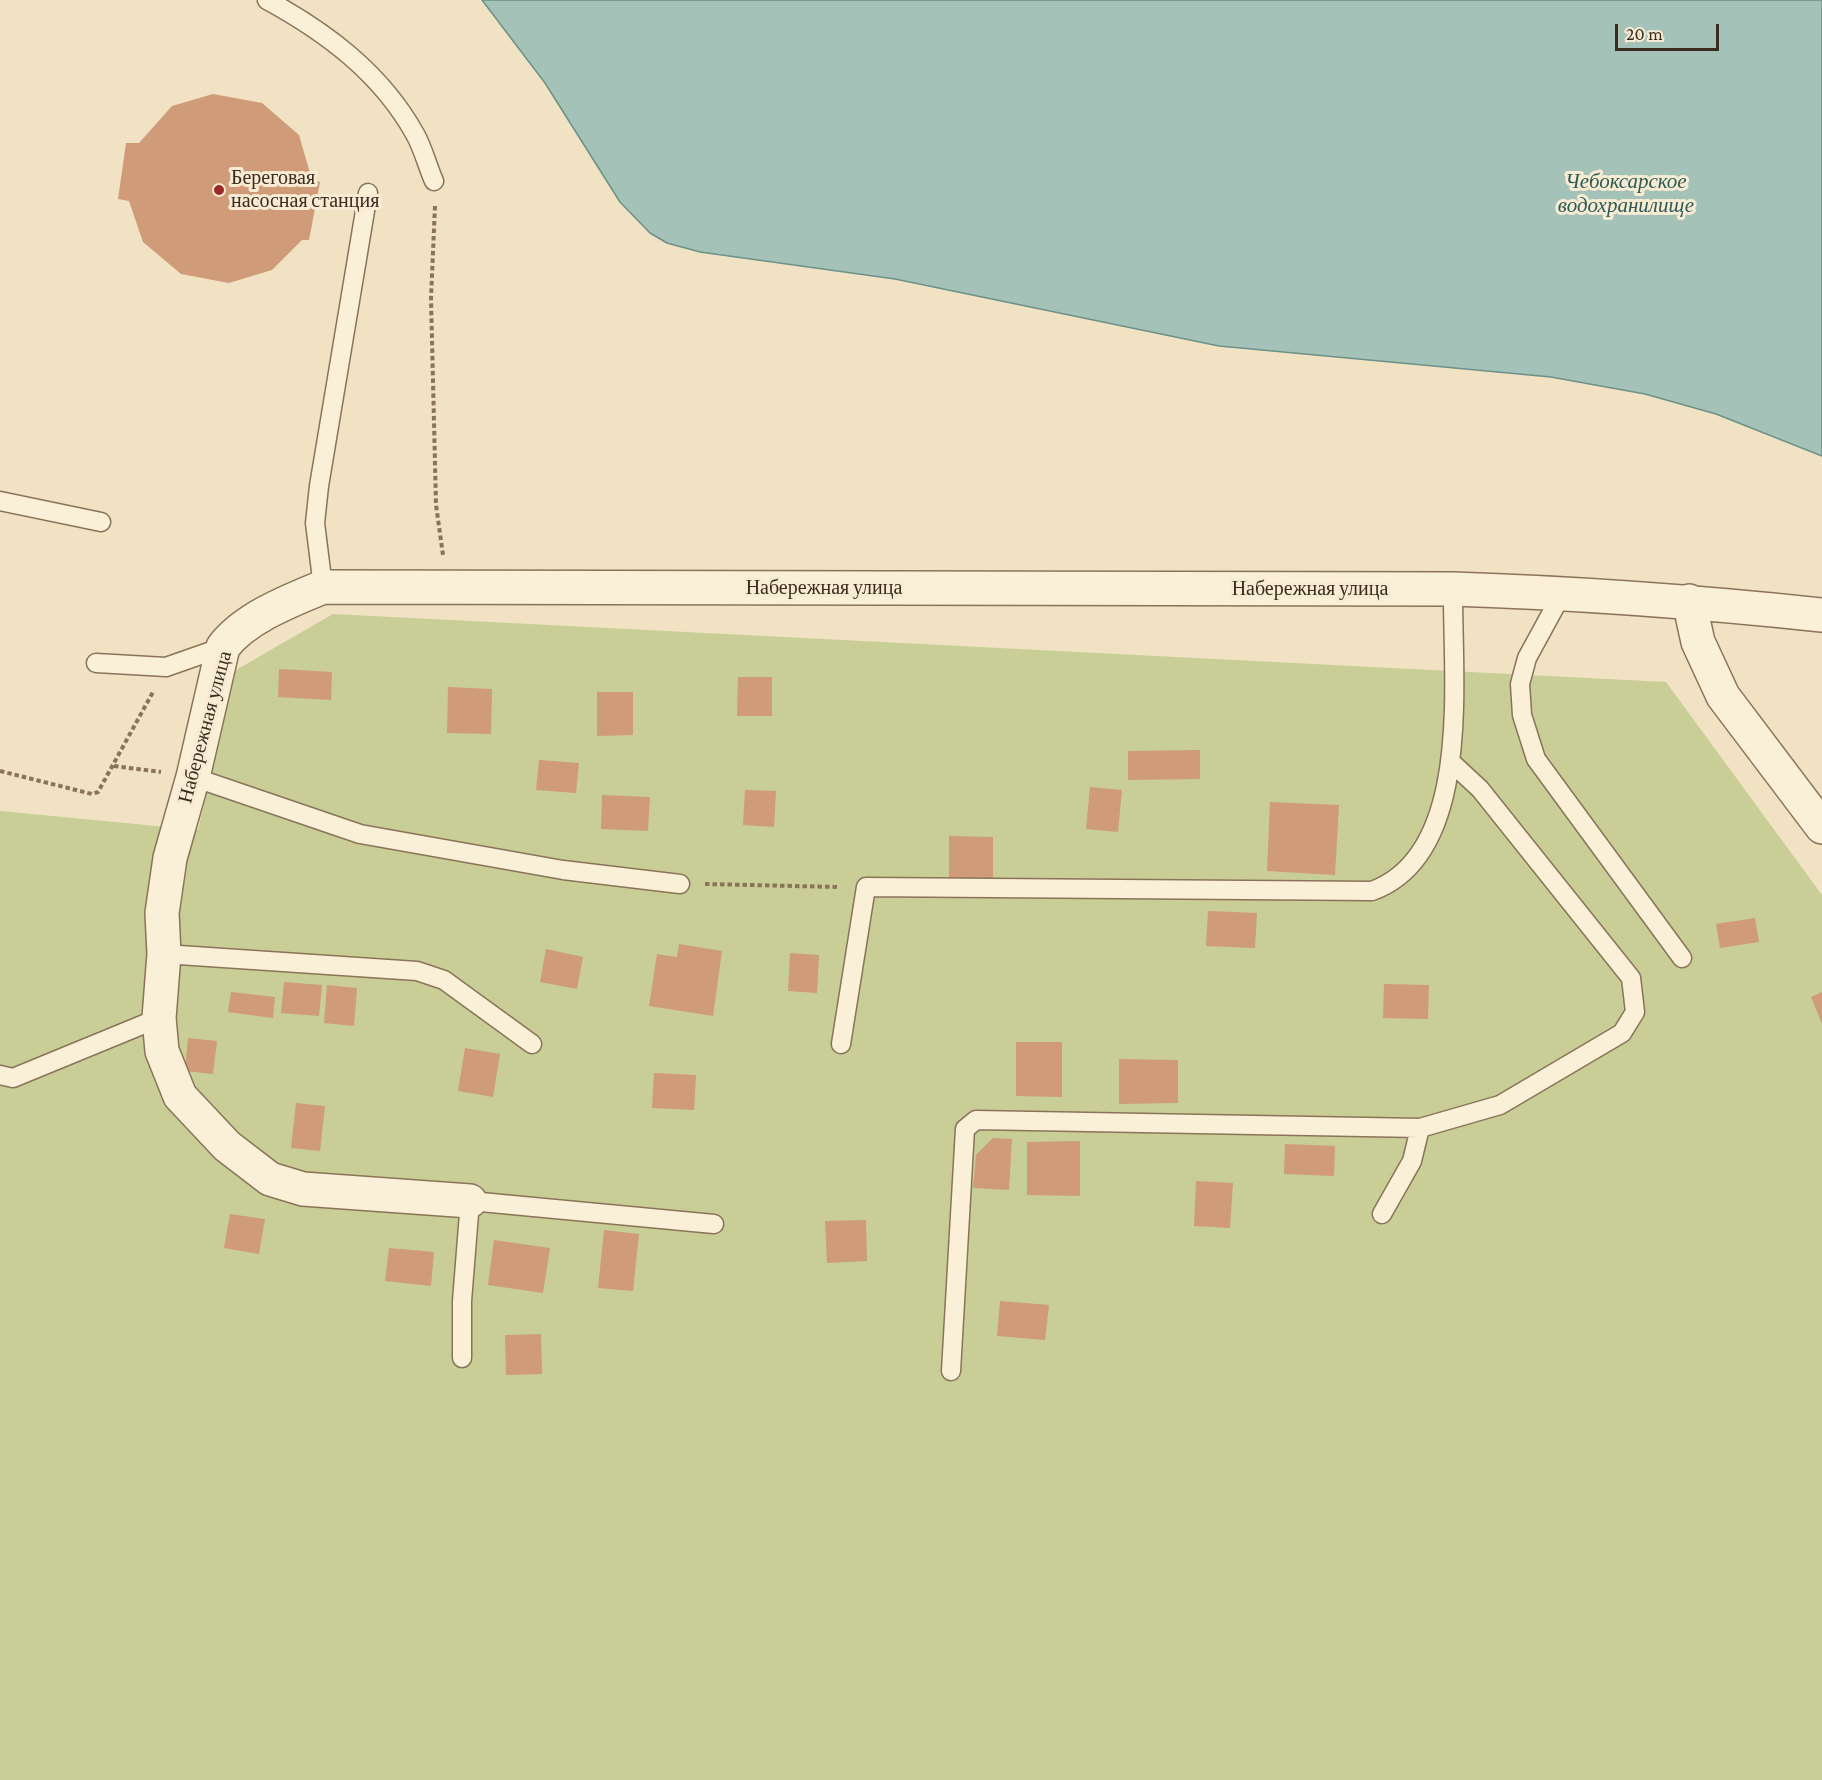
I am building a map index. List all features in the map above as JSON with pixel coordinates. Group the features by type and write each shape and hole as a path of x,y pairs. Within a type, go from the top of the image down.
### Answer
{"street":[{"name":"Набережная улица","path":"470,1201 303,1189 270,1179 227,1146 180,1096 162,1051 159,1018 164,954 162,914 170,858 193,777 223,648 233,634 292,599 323,587 1453,589 1563,592 1689,601 1822,615"},
{"path":"1689,601 1698,642 1723,696 1822,826"}],"lane":[{"path":"267,0 312,25 372,74 415,134 434,181"},
{"path":"323,587 315,523 319,486 368,193"},
{"path":"0,501 101,522"},
{"path":"841,1044 866,887 1372,891 1389,885 1422,852 1439,817 1452,763 1453,589"},
{"path":"1563,592 1527,658 1520,684 1522,715 1536,759 1682,958"},
{"path":"96,663 166,667 223,648"},
{"path":"951,1371 965,1129 976,1120 1420,1128 1500,1105 1622,1033 1635,1012 1630,978 1480,789 1452,763"},
{"path":"193,777 360,834 563,870 680,884"},
{"path":"164,954 417,970 444,980 532,1044"},
{"path":"0,1075 13,1078 159,1018"},
{"path":"1382,1214 1412,1161 1420,1128"},
{"path":"462,1358 462,1301 470,1201 714,1224"}],"path":[{"path":"434,181 436,221 431,298 436,505 448,588"},
{"path":"0,771 93,794 98,792 166,667"},
{"path":"114,766 193,777"},
{"path":"680,884 866,887"}],"green space":[{"path":"333,614 1666,682 1822,895 1822,1780 0,1780 0,811 198,830 236,670"}],"water":[{"name":"Чебоксарское водохранилище","path":"482,0 1822,0 1822,456 1716,414 1645,394 1551,377 1219,346 895,279 700,252 667,243 650,233 620,202 545,83"}],"building":[{"name":"Береговая насосная станция","path":"213,94 262,103 299,135 312,180 320,182 309,240 302,240 272,270 229,283 181,274 143,242 129,201 118,199 126,143 139,143 172,106"},
{"path":"279,669 332,672 331,700 278,697"},
{"path":"738,677 772,677 772,716 737,716"},
{"path":"448,687 492,689 491,734 447,733"},
{"path":"597,692 633,692 633,735 597,736"},
{"path":"1200,750 1200,779 1128,780 1128,751"},
{"path":"539,760 579,763 576,793 536,790"},
{"path":"1090,787 1122,790 1118,832 1086,829"},
{"path":"745,790 776,791 774,827 743,825"},
{"path":"602,795 650,797 648,831 601,829"},
{"path":"1270,802 1339,805 1335,875 1267,871"},
{"path":"949,836 993,837 993,879 949,879"},
{"path":"1208,911 1257,913 1255,948 1206,946"},
{"path":"1755,918 1759,942 1720,948 1716,924"},
{"path":"679,944 722,951 713,1016 649,1006 657,954 677,957"},
{"path":"546,949 583,957 577,989 540,982"},
{"path":"790,953 819,955 817,993 788,991"},
{"path":"284,982 322,985 319,1016 281,1013"},
{"path":"1384,984 1429,985 1428,1019 1383,1018"},
{"path":"327,985 357,988 354,1026 324,1023"},
{"path":"231,992 275,997 273,1018 228,1012"},
{"path":"1822,992 1822,1024 1811,997"},
{"path":"188,1038 217,1041 213,1074 185,1071"},
{"path":"1016,1042 1062,1042 1062,1097 1016,1096"},
{"path":"465,1048 500,1054 493,1097 458,1091"},
{"path":"1119,1059 1178,1060 1178,1103 1119,1104"},
{"path":"654,1073 696,1075 694,1110 652,1108"},
{"path":"296,1103 325,1106 320,1151 291,1148"},
{"path":"993,1138 1012,1139 1009,1190 973,1188 976,1155"},
{"path":"1080,1141 1080,1196 1027,1195 1027,1142"},
{"path":"1285,1144 1335,1146 1334,1176 1284,1174"},
{"path":"1196,1181 1233,1183 1230,1228 1194,1226"},
{"path":"230,1214 265,1219 259,1254 224,1248"},
{"path":"866,1220 867,1261 827,1263 825,1221"},
{"path":"604,1230 639,1234 633,1291 598,1288"},
{"path":"494,1240 550,1248 543,1293 488,1285"},
{"path":"389,1248 434,1252 431,1286 385,1281"},
{"path":"1000,1301 1049,1305 1045,1340 997,1336"},
{"path":"541,1334 542,1374 506,1375 505,1335"}],"place":[{"name":"Береговая насосная станция","path":"219,190"}]}
